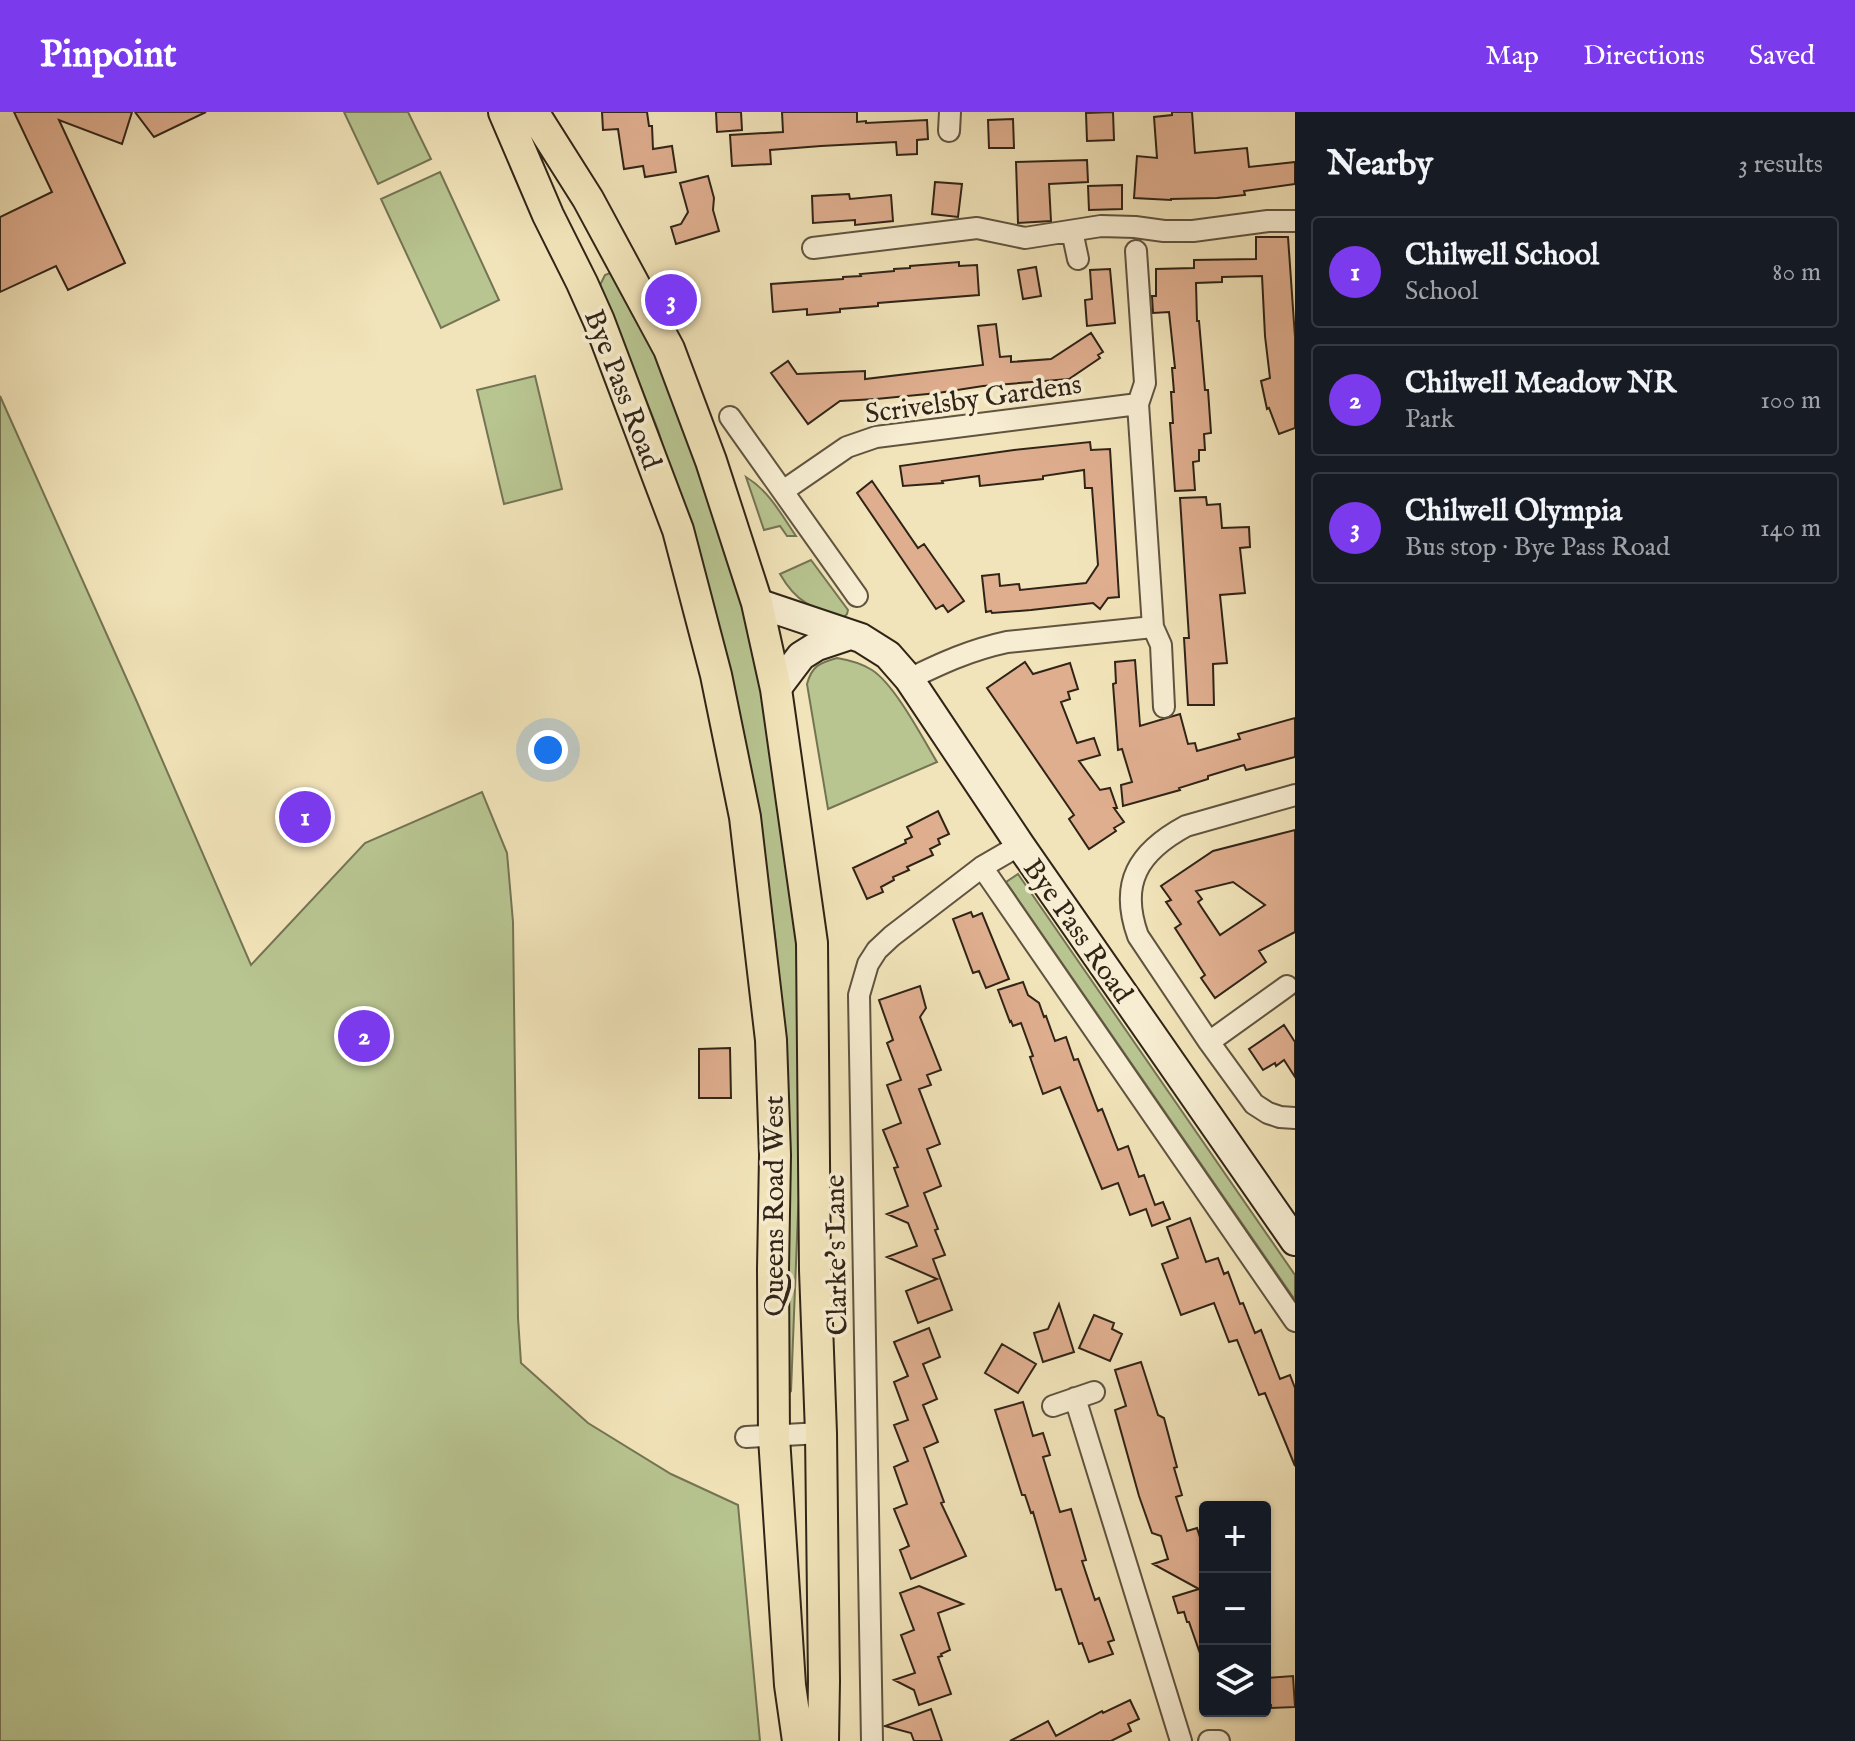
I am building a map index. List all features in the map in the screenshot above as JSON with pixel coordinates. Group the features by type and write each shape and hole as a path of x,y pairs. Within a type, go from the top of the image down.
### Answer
{"main road":[{"name":"Bye Pass Road","path":"504,112 548,215 599,321 678,530 716,675"},
{"name":"Bye Pass Road","path":"533,112 588,199 669,349 711,461 757,603 776,689"},
{"name":"Bye Pass Road","path":"757,603 861,638 888,655 909,679 1020,845 1291,1226"},
{"path":"776,689 801,656 817,646 850,635"},
{"name":"Queens Road West","path":"716,675 745,817 771,1040 775,1155 773,1269 760,1437 798,1741"},
{"name":"Queens Road West","path":"776,689 812,943 823,1741"}],"street":[{"path":"813,248 977,228 1025,238 1101,226 1193,231 1268,221 1295,221"},
{"path":"1072,231 1078,259"},
{"path":"1136,251 1145,383 1138,404 1153,627 1161,645 1164,707"},
{"name":"Scrivelsby Gardens","path":"783,491 847,447 876,437 1138,404"},
{"path":"730,417 857,596"},
{"path":"909,679 952,658 995,645 1153,627"},
{"path":"1295,795 1186,826 1171,834 1147,855 1139,867 1130,899 1131,917 1138,936 1254,1104 1268,1113 1295,1118"},
{"name":"Clarke's Lane","path":"872,1741 859,995 868,964 877,950 982,867 1020,845"},
{"name":"Bye Pass Road","path":"982,867 1295,1321"},
{"path":"1209,1042 1287,986"},
{"path":"1053,1406 1085,1395 1181,1741"},
{"path":"760,1437 821,1433"},
{"path":"1209,1741 1219,1741"}],"green space":[{"path":"344,112 408,112 431,159 378,184"},
{"path":"440,172 499,300 441,328 381,199"},
{"path":"616,274 652,343 713,504 748,623 773,733 799,933 803,1153 791,1391 785,1397 786,1081 775,936 757,818 679,497 658,430 600,285 605,275"},
{"path":"535,376 562,489 504,504 477,390"},
{"path":"0,396 251,965 365,843 482,792 507,853 513,922 521,1363 588,1423 671,1474 738,1505 760,1741 0,1741"},
{"path":"746,477 768,496 796,536 787,536 780,526 764,530"},
{"path":"811,560 848,610 844,617 807,603 793,592 780,574"},
{"path":"837,658 864,665 881,677 908,712 937,762 828,809 807,684 817,666"},
{"path":"1018,874 1295,1275 1295,1300 1006,882"}],"building":[{"path":"14,112 132,112 122,144 59,120 125,263 68,290 56,266 0,292 0,217 52,192"},
{"path":"135,112 206,112 154,137"},
{"path":"602,112 647,112 649,126 652,126 653,149 672,146 676,172 645,177 643,166 624,169 618,129 603,130"},
{"path":"716,112 741,112 742,130 717,132"},
{"path":"782,112 857,112 857,122 866,123 927,120 928,139 917,140 917,154 897,155 896,142 821,146 770,150 771,164 732,166 730,135 783,132"},
{"path":"1113,112 1114,140 1087,141 1086,113"},
{"path":"1172,112 1192,112 1195,153 1247,148 1249,167 1295,162 1295,184 1217,198 1134,198 1137,156 1157,158 1154,117 1172,115"},
{"path":"1013,119 1014,148 989,148 988,120"},
{"path":"1087,160 1088,182 1049,184 1051,221 1018,223 1016,162"},
{"path":"708,176 719,231 676,244 671,227 681,224 688,212 680,183"},
{"path":"935,182 962,184 958,217 932,214"},
{"path":"1122,185 1122,209 1089,210 1088,186"},
{"path":"849,194 850,199 891,195 893,221 855,225 855,220 813,223 812,196"},
{"path":"1256,237 1288,237 1295,337 1295,428 1279,434 1267,409 1261,381 1270,378 1262,276 1222,277 1222,282 1196,283 1197,321 1211,433 1204,434 1205,450 1199,450 1199,461 1193,462 1195,490 1175,491 1170,423 1173,423 1172,368 1175,368 1169,312 1153,313 1156,269 1194,268 1194,260 1256,259"},
{"path":"959,262 959,266 977,265 979,295 878,303 878,306 807,315 807,309 773,312 771,284 843,279 910,266"},
{"path":"1036,267 1041,296 1023,299 1018,270"},
{"path":"1110,269 1115,323 1087,326 1085,300 1092,299 1090,270"},
{"path":"996,324 1000,357 1011,356 1011,362 1051,359 1091,333 1103,352 1098,355 1100,358 1069,379 840,401 808,424 771,373 788,361 797,374 865,371 865,379 983,365 978,326"},
{"path":"1090,442 1091,450 1110,449 1119,597 1108,598 1100,609 1093,603 986,612 982,576 999,574 1000,586 1019,584 1020,590 1086,583 1098,565 1092,488 1085,488 1084,470 1043,476 1043,479 980,486 979,476 903,486 900,466"},
{"path":"872,481 918,548 924,544 964,601 948,612 943,605 936,609 857,493"},
{"path":"1206,497 1207,505 1220,504 1222,528 1249,527 1250,547 1240,548 1245,593 1220,595 1227,663 1213,664 1214,705 1188,705 1184,638 1189,638 1180,498"},
{"path":"1135,660 1140,726 1180,714 1188,744 1195,743 1197,751 1240,739 1238,734 1295,718 1295,757 1246,770 1244,765 1208,776 1208,779 1180,790 1123,806 1121,785 1132,782 1122,749 1118,750 1113,684 1116,683 1115,662"},
{"path":"1025,662 1033,674 1070,663 1078,689 1068,692 1070,699 1061,702 1077,743 1094,738 1100,755 1079,761 1100,790 1110,788 1117,808 1114,808 1124,822 1089,849 1069,819 1074,815 987,688"},
{"path":"938,811 949,834 938,839 940,844 930,849 933,855 907,867 909,870 881,887 883,892 867,899 853,868 906,843 905,840 912,837 907,827"},
{"path":"1295,830 1295,932 1259,951 1266,962 1215,998 1201,978 1205,975 1175,928 1181,924 1166,902 1171,900 1161,886 1213,851","holes":["1233,882 1265,905 1220,935 1198,902 1202,899 1196,891"]},
{"path":"971,912 973,917 982,913 1009,979 986,988 979,971 973,973 953,919"},
{"path":"1023,982 1028,995 1039,1003 1055,1041 1066,1037 1098,1111 1102,1109 1118,1150 1128,1146 1139,1177 1144,1175 1155,1205 1163,1202 1170,1219 1152,1226 1146,1209 1130,1215 1118,1183 1102,1189 1060,1087 1043,1094 1021,1023 1013,1026 1010,1022 998,990"},
{"path":"920,986 926,1008 920,1017 941,1070 927,1075 931,1085 919,1089 940,1144 927,1149 941,1186 924,1193 945,1255 933,1259 952,1310 918,1323 906,1291 937,1279 887,1257 917,1246 908,1223 887,1214 908,1206 894,1168 898,1167 883,1130 901,1123 887,1085 901,1080 887,1043 893,1040 879,1000"},
{"path":"1284,1025 1295,1042 1295,1077 1284,1060 1263,1070 1249,1049"},
{"path":"730,1048 731,1098 699,1098 699,1049"},
{"path":"1190,1218 1206,1262 1218,1258 1224,1274 1228,1272 1255,1333 1261,1330 1280,1379 1290,1375 1295,1388 1295,1466 1265,1393 1259,1395 1237,1340 1229,1342 1214,1303 1181,1315 1162,1264 1178,1258 1167,1227"},
{"path":"1059,1304 1074,1352 1043,1362 1034,1333 1048,1329"},
{"path":"1094,1315 1114,1323 1112,1329 1122,1334 1110,1361 1079,1348"},
{"path":"929,1328 940,1357 923,1364 937,1399 923,1405 938,1442 924,1448 944,1502 941,1503 966,1556 911,1579 900,1550 909,1546 894,1509 907,1504 894,1467 908,1461 894,1425 908,1420 894,1382 908,1376 894,1342"},
{"path":"1002,1344 1036,1364 1018,1393 985,1373"},
{"path":"1141,1362 1158,1415 1164,1418 1182,1495 1176,1497 1187,1531 1197,1528 1199,1534 1199,1589 1153,1564 1168,1559 1161,1536 1152,1533 1139,1496 1115,1410 1126,1406 1115,1370"},
{"path":"1023,1402 1033,1436 1043,1433 1050,1455 1043,1457 1060,1512 1071,1509 1086,1560 1082,1561 1095,1600 1099,1598 1114,1640 1108,1642 1113,1654 1089,1662 1082,1643 1079,1644 1061,1589 1056,1590 1033,1512 1025,1495 1022,1495 995,1410"},
{"path":"919,1586 963,1604 938,1613 950,1650 938,1657 951,1694 919,1705 914,1690 894,1680 915,1673 901,1635 914,1630 900,1593"},
{"path":"1199,1589 1199,1650 1189,1622 1184,1612 1178,1613 1173,1597"},
{"path":"1293,1676 1295,1707 1271,1708 1271,1678"},
{"path":"1130,1700 1139,1719 1128,1724 1131,1731 1111,1741 1010,1741 1048,1721 1056,1736"},
{"path":"931,1709 942,1741 914,1741 911,1733 885,1726"}],"place":[{"name":"Chilwell Olympia","path":"671,300"},
{"name":"Chilwell School","path":"305,817"},
{"name":"Chilwell Meadow NR","path":"364,1036"}]}
